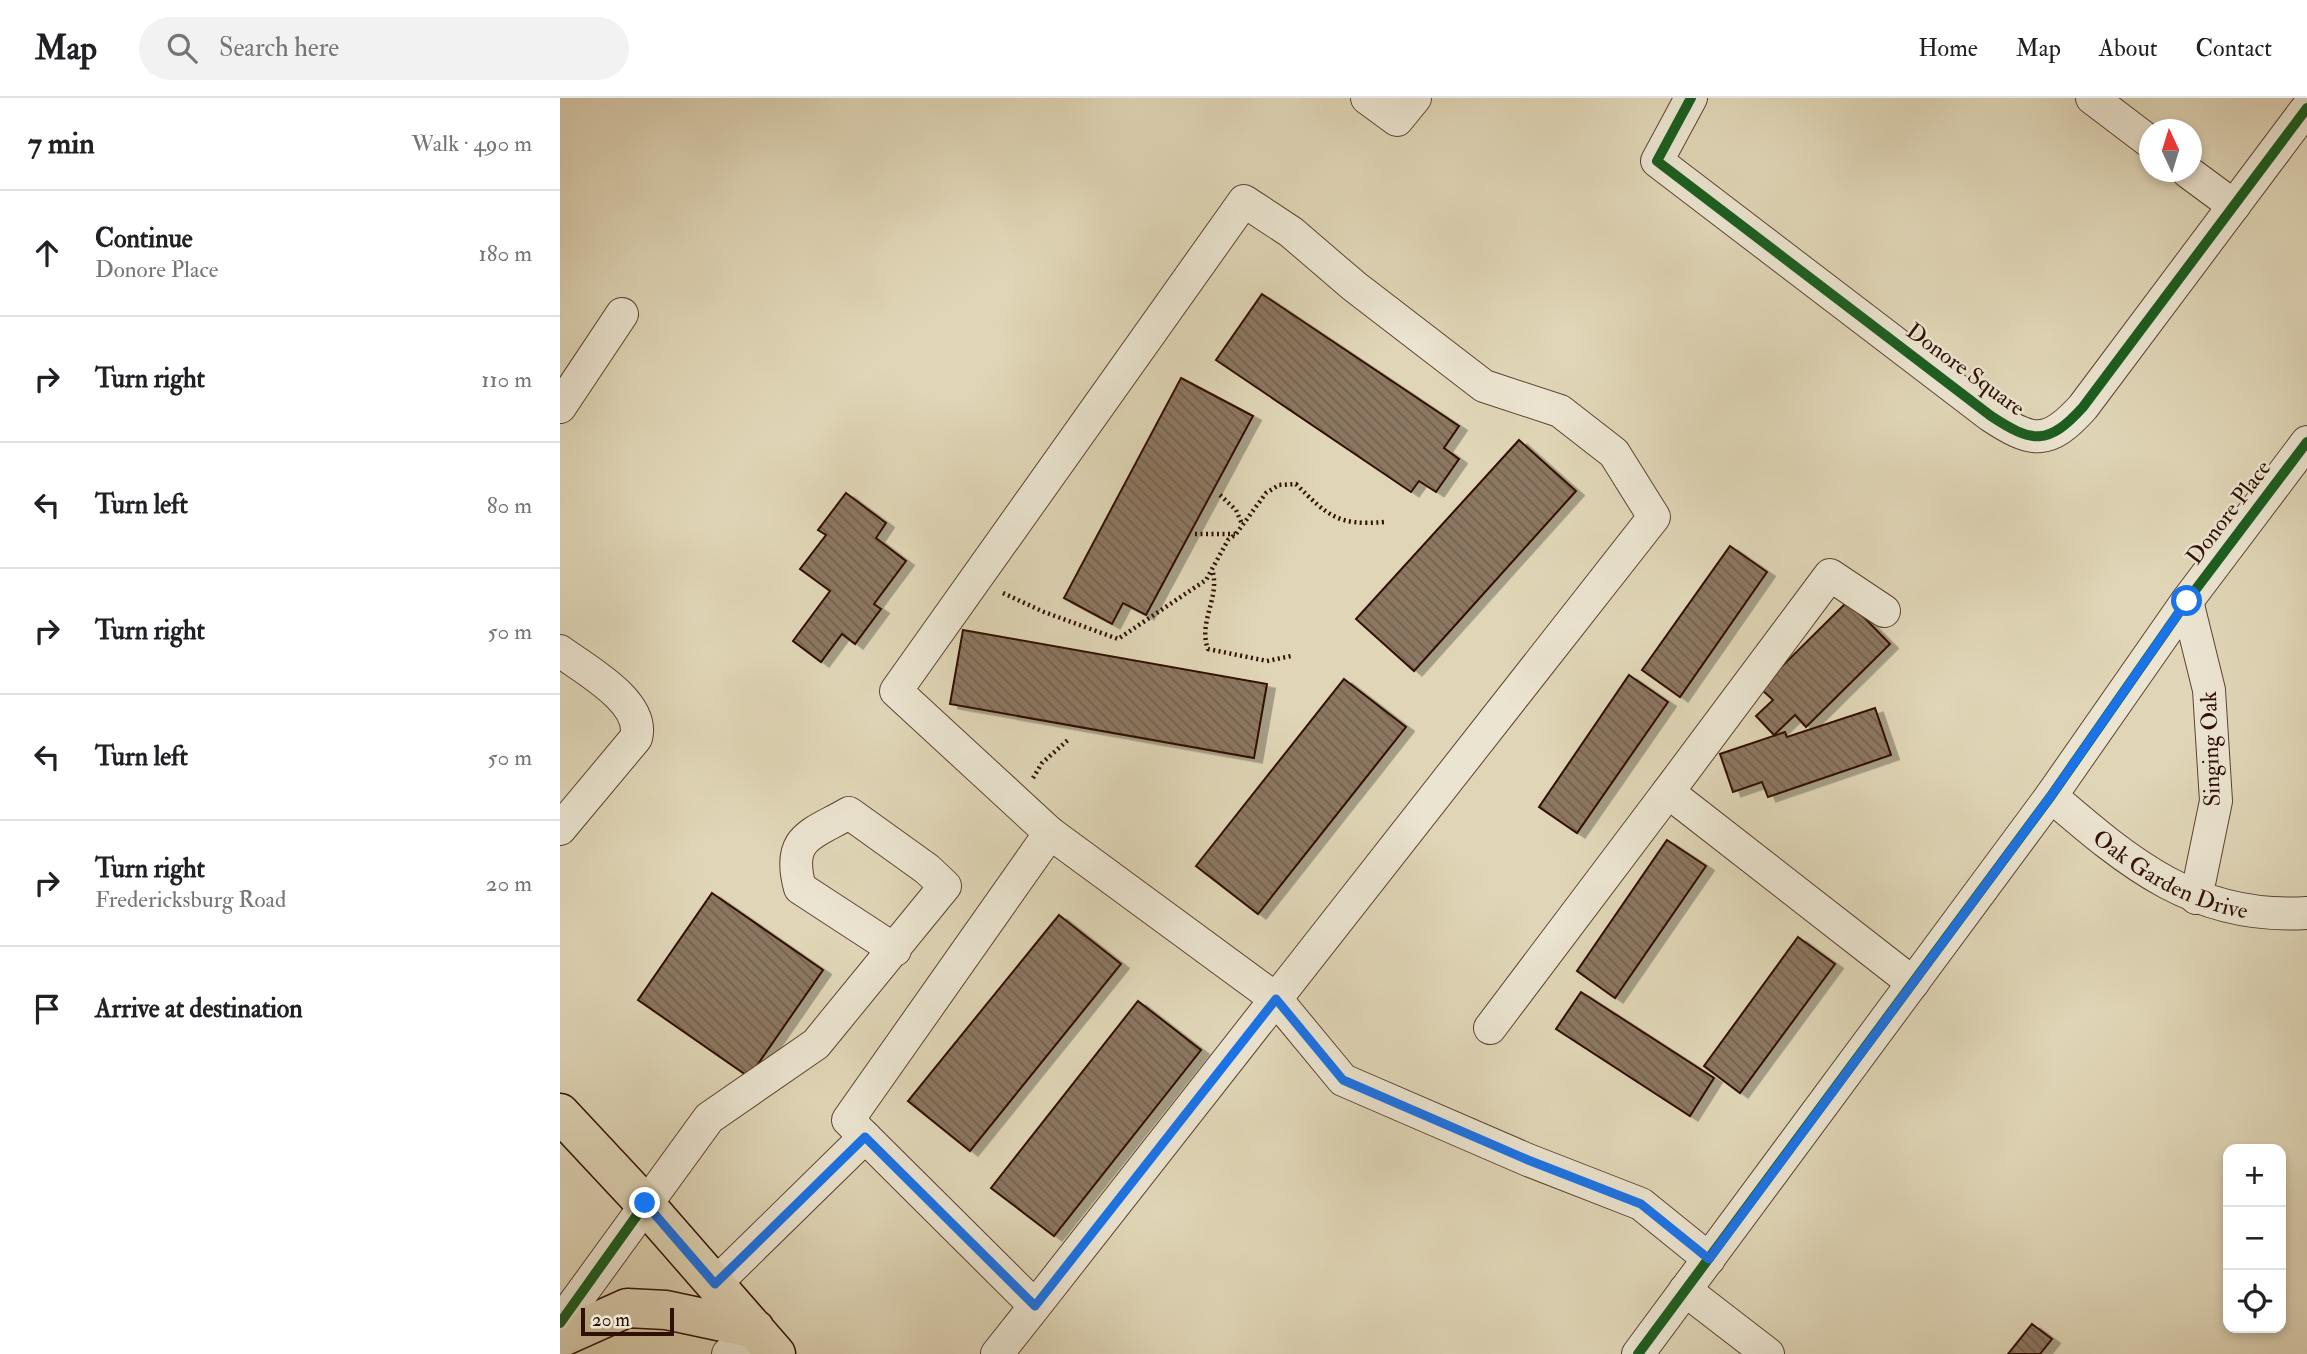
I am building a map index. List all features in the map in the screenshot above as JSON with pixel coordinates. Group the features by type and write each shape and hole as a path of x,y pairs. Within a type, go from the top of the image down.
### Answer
{"main road":[{"path":"560,1113 645,1203 715,1284 753,1346"},
{"path":"560,1338 627,1308 666,1310 753,1346"}],"street":[{"path":"1367,98 1397,120 1415,98"},
{"name":"Donore Square","path":"1691,98 1657,161 2021,435 2037,436 2053,432 2069,423 2307,108"},
{"path":"2092,98 2139,134"},
{"path":"2202,182 2234,206"},
{"path":"997,1354 1276,999 1654,517 1614,453 1560,411 1484,386 1354,286 1291,232 1244,201 896,691 1051,833 1276,999 1343,1080 1528,1160 1641,1204 1709,1259"},
{"path":"560,407 622,314"},
{"name":"Donore Place","path":"1638,1354 2051,796 2187,601 2307,442"},
{"path":"1490,1028 1830,575 1884,611"},
{"name":"Singing Oak","path":"2187,601 2209,690 2216,801 2196,898"},
{"path":"560,651 617,693 633,714 638,730 636,738 560,829"},
{"path":"1668,792 1913,983"},
{"name":"Oak Garden Drive","path":"2051,796 2147,874 2196,898 2228,909 2307,913"},
{"path":"560,1322 709,1118 816,1044 895,950 945,886 927,869 849,813 808,834 798,845 795,869 800,888 895,950"},
{"path":"1035,1306 848,1120 1051,833"},
{"path":"715,1284 865,1137"},
{"path":"1685,1290 1756,1350"}],"path":[{"path":"975,580 1044,612 1118,639 1206,580 1213,572 1228,540 1236,534 1266,493 1279,485 1296,484 1333,517 1350,524 1384,523"},
{"path":"1220,495 1236,510 1242,525"},
{"path":"1195,534 1236,534"},
{"path":"1213,572 1216,583 1204,630 1208,649 1267,661 1291,656"},
{"path":"1017,802 1042,763 1069,739"}],"building":[{"path":"1262,294 1459,426 1444,448 1459,459 1436,492 1419,481 1411,492 1216,360"},
{"path":"1181,378 1253,416 1146,615 1123,603 1112,624 1064,598"},
{"path":"1519,440 1576,491 1414,671 1356,619"},
{"path":"846,493 886,523 876,538 906,561 874,604 881,609 855,644 842,634 821,662 793,641 830,591 800,569 826,535 818,530"},
{"path":"1730,546 1767,572 1680,697 1642,670"},
{"path":"1848,601 1890,644 1806,727 1795,715 1774,735 1756,716 1773,700 1760,688"},
{"path":"963,630 1267,684 1254,758 950,704"},
{"path":"1629,675 1668,702 1577,833 1539,807"},
{"path":"1344,679 1406,727 1258,914 1196,866"},
{"path":"1875,708 1891,755 1768,797 1762,782 1733,792 1720,754 1785,732 1787,737"},
{"path":"1667,840 1706,866 1615,998 1577,971"},
{"path":"712,893 823,970 749,1077 638,1000"},
{"path":"1059,915 1121,964 970,1151 908,1101"},
{"path":"1798,937 1835,964 1740,1093 1704,1066"},
{"path":"1581,992 1714,1078 1690,1116 1556,1029"},
{"path":"1138,1001 1201,1050 1054,1236 991,1188"},
{"path":"2032,1324 2052,1339 2040,1354 2008,1354"}],"cycle path":[{"path":"1691,98 1657,161 1991,416 2018,431 2039,436 2060,429 2083,407 2307,108"},
{"path":"1638,1354 2051,796 2187,601 2307,442"},
{"path":"560,1323 645,1204"}],"route":[{"path":"645,1203 715,1284 865,1137 1035,1306 1276,999 1343,1080 1528,1160 1641,1204 1709,1259 2051,796 2187,601"}]}
